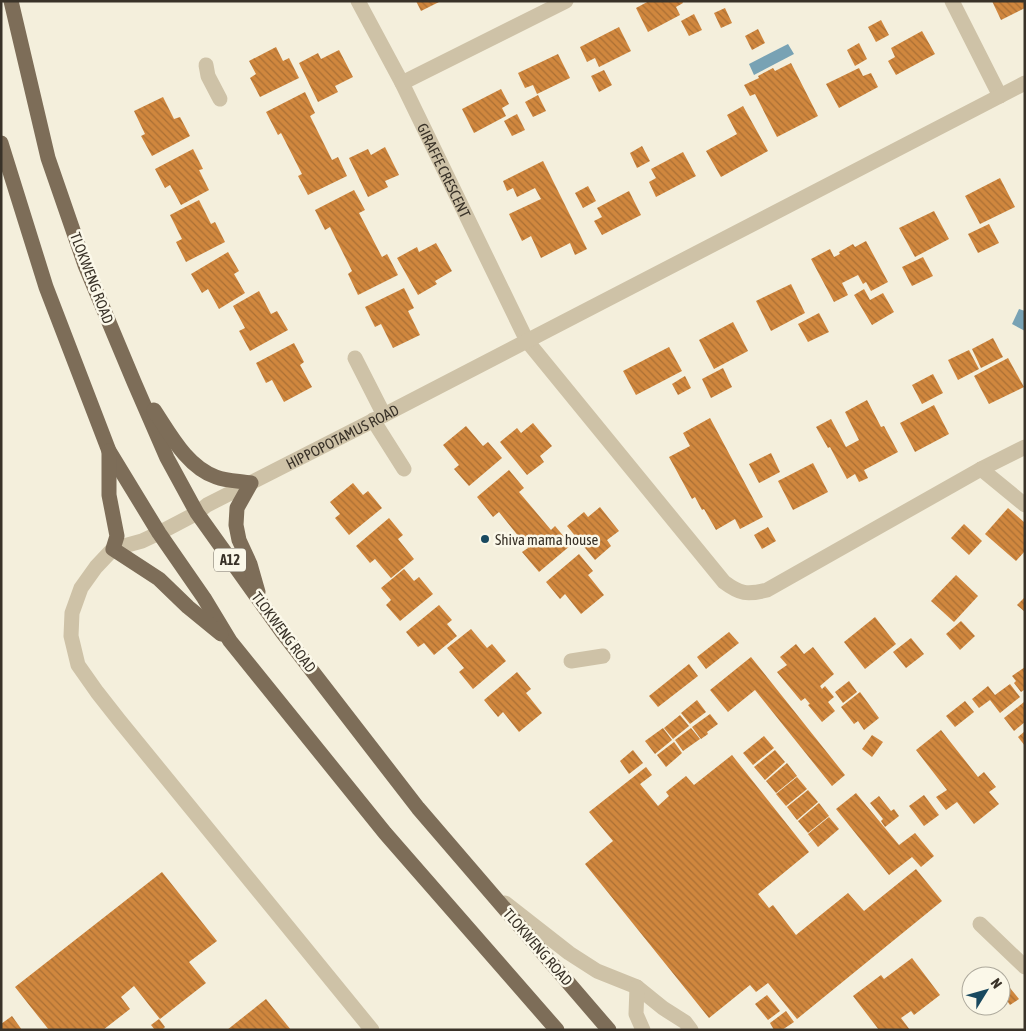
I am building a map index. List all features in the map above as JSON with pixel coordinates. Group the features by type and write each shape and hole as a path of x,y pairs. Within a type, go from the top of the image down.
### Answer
{"main road":[{"name":"TLOKWENG ROAD","path":"11,1 48,158 85,265 168,458 197,513 282,632 418,808 609,1030"},
{"path":"1,143 46,287 109,451 159,533 204,598 230,641 385,833 557,1030"},
{"path":"134,382 178,446 195,465 206,473 218,478 251,483 237,508 236,525 239,540 250,564 260,600 282,632"},
{"path":"109,451 110,496 117,536 113,549 159,580 188,607 230,641"}],"street":[{"name":"GIRAFFE CRESCENT","path":"358,1 402,82 527,341 724,582 734,589 745,593 767,590 981,469 1025,448"},
{"path":"402,82 566,1"},
{"path":"952,1 1000,96"},
{"path":"206,65 208,76 220,99"},
{"name":"HIPPOPOTAMUS ROAD","path":"113,549 142,541 159,533 197,513 207,505 1025,83"},
{"path":"354,358 378,418 404,468"},
{"path":"981,469 1025,505"},
{"path":"113,549 96,567 81,588 72,613 71,636 78,665 119,720 372,1030"},
{"path":"572,661 603,656"},
{"path":"490,892 569,952 598,971 637,987 663,1008 685,1022 691,1030"},
{"path":"980,924 1025,967"},
{"path":"637,987 636,1014 643,1030"}],"water":[{"path":"788,44 794,54 754,75 749,64"},
{"path":"1019,309 1025,311 1025,331 1012,324"}],"building":[{"path":"416,1 441,1 421,11"},
{"path":"649,1 682,1 683,3 676,7 680,15 648,32 636,8"},
{"path":"992,1 1025,1 1025,8 1001,20"},
{"path":"725,8 732,23 721,28 714,13"},
{"path":"694,14 702,30 689,36 681,21"},
{"path":"881,20 889,35 876,42 868,27"},
{"path":"619,27 631,51 599,67 595,58 587,62 580,47"},
{"path":"758,29 765,43 752,50 745,36"},
{"path":"922,31 935,54 896,75 888,61 895,57 891,48"},
{"path":"859,43 867,59 855,66 847,50"},
{"path":"276,47 283,61 289,58 299,78 260,97 250,78 256,74 249,61"},
{"path":"339,50 353,77 335,86 338,92 318,102 299,63 318,53 321,59"},
{"path":"558,54 570,78 537,94 533,85 525,88 518,73"},
{"path":"791,63 818,116 777,137 755,94 750,96 744,85 759,78 758,76 773,68 775,71"},
{"path":"859,68 863,76 871,73 878,87 839,108 826,84"},
{"path":"604,70 612,85 599,92 591,76"},
{"path":"501,89 509,104 502,108 506,116 474,133 462,109"},
{"path":"305,92 315,113 310,116 332,160 338,157 347,176 308,195 298,176 302,174 281,133 278,135 266,112"},
{"path":"538,95 546,111 533,117 525,102"},
{"path":"163,97 174,119 180,117 190,136 152,156 141,136 145,134 134,111"},
{"path":"743,106 768,151 721,177 706,151 737,134 727,115"},
{"path":"517,114 525,130 512,136 504,121"},
{"path":"642,146 650,161 637,168 630,153"},
{"path":"385,147 399,175 385,181 388,187 368,197 349,158 368,149 371,155"},
{"path":"193,149 203,169 199,170 209,190 181,205 170,185 165,188 155,169"},
{"path":"683,152 696,176 656,197 649,182 656,178 651,169"},
{"path":"543,161 587,249 575,255 570,243 541,258 531,236 522,241 509,214 541,199 535,188 517,197 513,188 507,191 503,181"},
{"path":"1000,178 1015,207 980,224 965,196"},
{"path":"588,186 596,201 583,208 575,193"},
{"path":"354,190 365,210 359,213 382,257 387,254 398,275 358,295 348,274 352,271 330,227 325,230 315,210"},
{"path":"629,191 641,215 602,235 594,221 602,217 597,208"},
{"path":"199,200 211,224 215,222 225,242 186,262 176,242 182,239 170,215"},
{"path":"934,211 949,239 915,257 899,228"},
{"path":"989,224 999,243 978,253 968,234"},
{"path":"866,241 888,282 871,291 866,282 863,284 858,275 842,283 848,295 834,302 811,259 830,249 834,257 853,244 855,247"},
{"path":"436,243 452,271 435,281 437,284 418,295 397,258 417,247 419,252"},
{"path":"228,252 239,271 234,274 245,293 219,309 208,289 202,293 191,274"},
{"path":"923,257 933,276 912,286 902,267"},
{"path":"791,284 805,313 771,331 756,301"},
{"path":"404,288 414,308 408,311 420,335 393,348 381,324 375,327 365,307"},
{"path":"864,289 870,300 883,293 894,312 872,325 854,295"},
{"path":"259,291 271,314 277,311 288,330 250,351 239,331 245,328 233,306"},
{"path":"819,313 829,332 808,342 798,324"},
{"path":"733,322 748,351 714,369 699,340"},
{"path":"993,338 1003,357 981,368 972,349"},
{"path":"294,343 304,362 300,365 312,387 284,402 272,380 266,383 256,363"},
{"path":"669,347 682,371 636,395 623,371"},
{"path":"969,350 979,369 958,380 948,360"},
{"path":"1008,358 1024,387 989,404 974,376"},
{"path":"723,368 732,387 711,398 702,379"},
{"path":"933,374 943,393 922,404 912,385"},
{"path":"685,376 691,388 678,395 672,384"},
{"path":"867,400 881,427 884,426 898,452 864,470 868,478 859,482 855,474 847,479 830,447 828,448 816,427 831,419 846,447 859,440 845,412"},
{"path":"934,405 949,434 915,452 900,423"},
{"path":"710,418 763,517 740,529 735,519 716,530 695,497 692,499 669,457 690,446 683,433"},
{"path":"533,423 552,446 540,456 544,462 527,475 500,442 517,428 521,433"},
{"path":"466,426 483,446 488,442 502,458 469,486 454,469 459,465 443,445"},
{"path":"771,453 780,472 759,483 749,464"},
{"path":"813,463 828,492 793,510 778,481"},
{"path":"509,470 524,488 519,492 551,530 555,526 571,545 539,572 522,552 528,548 499,512 493,517 477,497"},
{"path":"353,483 363,495 368,491 382,508 349,535 335,518 340,514 330,502"},
{"path":"600,507 619,531 607,540 611,546 595,560 567,526 584,512 588,517"},
{"path":"1008,508 1025,523 1025,551 1016,561 985,534"},
{"path":"389,518 403,535 398,539 414,559 391,578 375,559 370,563 356,546"},
{"path":"964,524 982,541 969,555 951,538"},
{"path":"768,527 776,541 762,549 754,535"},
{"path":"579,554 593,571 588,575 604,595 581,614 565,594 560,599 546,582"},
{"path":"404,569 414,581 419,577 433,594 400,621 386,605 391,600 381,588"},
{"path":"956,575 978,596 954,622 931,601"},
{"path":"1025,597 1025,612 1017,605"},
{"path":"439,605 452,620 447,624 457,636 434,655 424,643 418,647 406,632"},
{"path":"875,617 896,644 865,669 844,642"},
{"path":"961,621 975,636 960,650 946,634"},
{"path":"471,629 487,648 492,644 506,661 473,689 459,672 464,668 447,648"},
{"path":"729,632 739,643 706,669 697,657"},
{"path":"911,638 924,654 906,668 893,652"},
{"path":"796,644 804,654 813,647 834,674 820,686 822,689 825,686 834,697 828,702 835,711 822,722 808,705 810,704 805,698 801,701 777,672 787,665 780,657"},
{"path":"751,657 845,775 832,786 755,690 728,712 710,690"},
{"path":"689,664 698,676 658,707 649,696"},
{"path":"1025,667 1025,692 1024,690 1021,692 1014,683 1016,681 1012,676"},
{"path":"517,672 531,689 526,693 542,713 519,732 503,712 498,717 484,700"},
{"path":"849,681 857,692 843,703 835,692"},
{"path":"1010,684 1020,697 1000,713 990,700 979,708 972,699 988,686 995,695"},
{"path":"860,692 879,718 864,730 858,721 854,724 841,707"},
{"path":"697,700 706,712 690,724 681,713"},
{"path":"965,701 974,712 955,727 946,716"},
{"path":"1024,702 1025,722 1014,731 1004,718"},
{"path":"710,714 718,724 701,739 692,727"},
{"path":"680,715 689,726 673,739 664,728"},
{"path":"663,728 672,740 655,754 645,741"},
{"path":"691,728 700,739 683,751 675,740"},
{"path":"941,730 978,777 984,772 996,787 989,792 999,804 974,824 957,802 946,810 936,797 947,790 916,750"},
{"path":"1025,731 1025,746 1018,737"},
{"path":"872,735 883,742 872,757 862,749"},
{"path":"764,736 774,748 753,765 743,753"},
{"path":"674,742 682,753 666,767 657,755"},
{"path":"633,750 643,763 629,774 620,761"},
{"path":"775,750 785,762 765,780 754,767"},
{"path":"732,755 809,852 758,894 769,908 773,905 796,935 848,893 864,911 916,869 942,901 797,1019 768,983 756,992 750,985 709,1018 585,864 613,841 589,812 646,767 652,775 640,784 658,806 669,796 666,792 686,776 694,785"},
{"path":"787,763 797,776 776,793 766,781"},
{"path":"797,777 807,789 786,806 776,794"},
{"path":"808,790 818,802 797,820 787,807"},
{"path":"856,793 899,845 915,833 934,856 921,867 912,857 889,875 836,809"},
{"path":"924,795 939,815 924,826 909,806"},
{"path":"879,796 891,811 894,809 899,816 885,827 881,821 883,819 870,803"},
{"path":"819,803 829,816 808,833 798,821"},
{"path":"829,817 839,829 818,847 808,834"},
{"path":"162,872 217,941 189,962 206,983 160,1019 134,986 121,997 130,1009 103,1030 49,1030 15,987"},
{"path":"912,958 940,995 914,1015 911,1011 901,1018 910,1030 879,1030 853,996 881,975 884,979"},
{"path":"1011,989 1019,999 1011,1004"},
{"path":"767,995 780,1011 768,1020 755,1004"},
{"path":"266,999 291,1030 227,1030"},
{"path":"786,1011 794,1022 782,1030 774,1030 770,1023"},
{"path":"12,1016 22,1030 1,1030 1,1024"},
{"path":"159,1019 165,1027 162,1030 155,1030 151,1025"}],"place":[{"name":"Shiva mama house","path":"485,539"}]}
